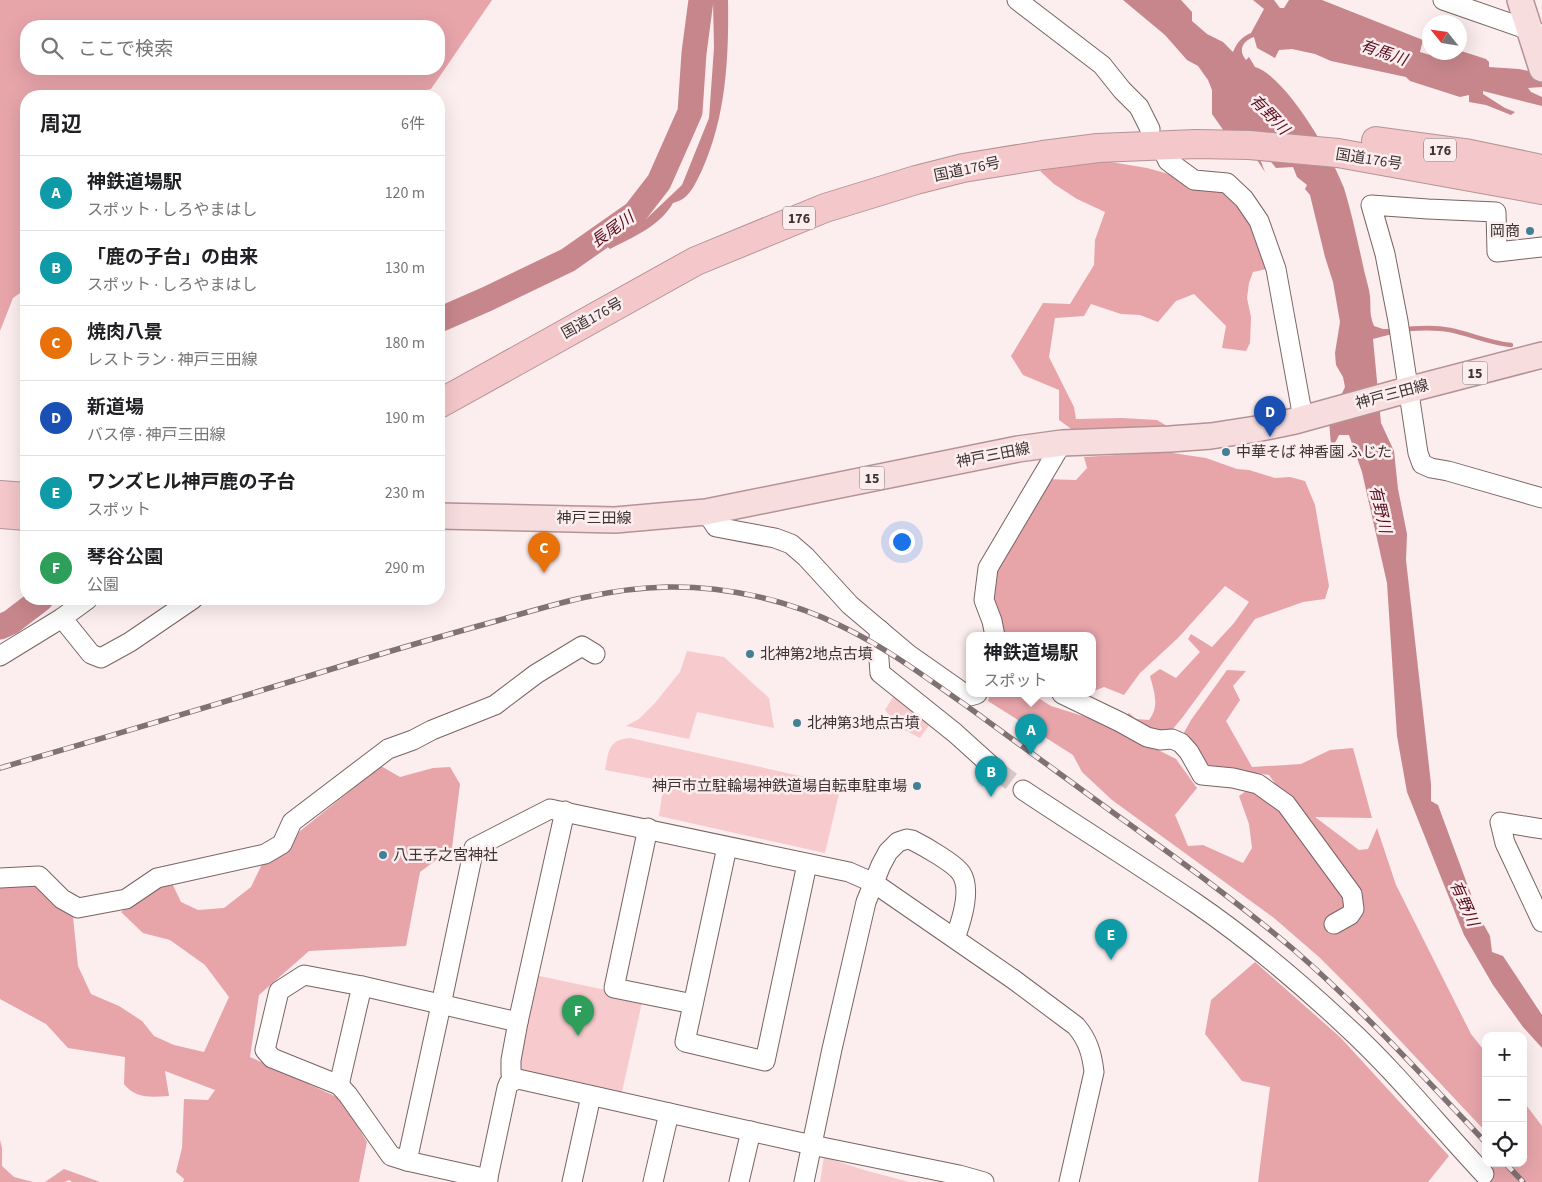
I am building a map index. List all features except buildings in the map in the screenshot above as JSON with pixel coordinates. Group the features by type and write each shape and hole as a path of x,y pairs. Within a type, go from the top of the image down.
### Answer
{"highway":[{"name":"国道176号","path":"445,381 719,231 826,189 919,162 974,149 1034,139 1111,130 1155,137"},
{"name":"国道176号","path":"445,401 696,261 825,208 916,180 963,168 1098,148 1155,137 1194,135 1249,145 1337,144 1465,154 1542,169"},
{"name":"国道176号","path":"1337,144 1542,190"},
{"path":"0,494 20,496"},
{"path":"0,514 20,516"}],"main road":[{"path":"1520,0 1536,32 1542,69"},
{"name":"神戸三田線","path":"445,516 615,520 706,512 1018,449 1062,443 1211,436 1256,429 1542,355"}],"street":[{"path":"1017,0 1102,66 1122,90 1140,107 1168,161 1194,180 1227,183 1244,198 1259,221 1276,269 1304,418"},
{"path":"1443,0 1536,32"},
{"path":"1542,247 1496,252 1496,212 1428,210 1371,205 1385,254 1398,321 1418,453 1422,464 1542,498"},
{"path":"995,632 984,600 988,568 1062,443"},
{"path":"706,512 716,526 775,538 791,544 806,557 850,605 908,654 966,694"},
{"path":"0,656 80,605"},
{"path":"62,618 90,654 101,658 137,638 184,605"},
{"path":"880,630 878,646 880,673 955,733 996,770"},
{"path":"0,878 39,876 62,898 78,908 126,899 157,878 265,854 282,844 292,822 388,749 414,740 432,730 495,705 536,674 582,646 595,654"},
{"path":"1068,697 1147,737 1160,740 1172,739 1181,743 1189,752 1202,775 1233,778 1258,784 1286,804 1352,894 1354,909 1350,915 1334,924"},
{"path":"1023,790 1195,903 1247,941 1347,1027 1384,1063 1484,1174"},
{"path":"406,1161 474,848 550,809 648,828 727,847 849,872 874,882 1067,1018 1083,1034 1089,1047 1094,1072 1069,1182"},
{"path":"514,1080 511,1074 511,1060 518,1022 565,811"},
{"path":"1542,829 1500,822 1505,844 1542,922"},
{"path":"648,828 614,988 693,1004"},
{"path":"804,1182 866,902 880,865 888,852 898,842 907,839 921,844 961,872 966,890 960,927 955,938"},
{"path":"727,847 685,1042 765,1061 807,864"},
{"path":"518,1022 362,986 304,975 279,992 265,1050 272,1058 339,1085 391,1156 488,1181 507,1088 509,1083 518,1079 984,1182"},
{"path":"339,1085 362,986"},
{"path":"572,1182 591,1096"},
{"path":"653,1182 669,1113"},
{"path":"739,1182 751,1131"}],"shaded area":[{"path":"0,0 492,0 445,69 445,20 20,20 20,75 441,75 431,89 427,90 20,90 20,293 13,298 0,331"},
{"path":"1099,160 1147,168 1223,189 1238,202 1255,228 1271,268 1253,272 1249,283 1247,298 1251,317 1250,343 1246,351 1222,348 1226,326 1194,294 1176,301 1158,322 1140,315 1121,314 1091,304 1084,316 1055,318 1049,357 1074,407 1076,419 1122,418 1157,420 1167,426 1074,431 1059,420 1059,390 1023,375 1011,356 1043,303 1070,304 1094,265 1095,240 1105,212 1077,199 1054,184 1040,171 1062,162"},
{"path":"1166,452 1206,458 1237,469 1249,470 1275,478 1290,477 1305,481 1315,505 1329,586 1325,599 1303,602 1255,619 1167,736 1124,717 1129,713 1136,719 1149,720 1155,704 1150,676 1160,669 1176,678 1200,652 1188,639 1191,634 1212,647 1234,623 1249,602 1225,586 1178,638 1140,673 1124,695 1104,687 1096,690 1096,632 1000,632 988,600 993,571 1044,479 1076,480 1087,468 1084,457"},
{"path":"687,651 724,657 769,698 774,728 697,712 689,739 626,726 639,719 655,703 680,672"},
{"path":"1227,670 1246,671 1233,686 1240,700 1226,721 1252,767 1301,764 1330,750 1353,748 1372,818 1315,817 1359,850 1368,849 1377,828 1396,885 1471,1034 1482,1048 1482,1128 1361,999 1319,957 1274,918 1112,800 1082,772 1073,755 988,701 989,697 1037,697 1051,706 1102,722 1176,759 1197,788 1175,815 1188,846 1203,845 1243,863 1252,848 1249,824 1239,796 1249,789 1285,797 1269,775 1201,766 1181,738 1191,720"},
{"path":"895,694 932,721 920,738 899,727 885,710"},
{"path":"630,738 841,785 825,853 659,816 664,781 605,770 610,748 613,744 622,739"},
{"path":"381,766 400,777 433,768 450,767 460,784 452,848 420,872 406,946 309,951 259,995 250,1057 341,1099 367,1142 359,1182 183,1182 184,1179 176,1172 182,1148 184,1099 208,1100 215,1090 165,1071 169,1096 150,1097 139,1095 124,1084 125,1057 68,1048 46,1024 0,999 0,885 32,884 73,917 78,966 91,994 119,1006 142,1021 154,1036 174,1045 204,1052 229,997 205,965 170,940 143,933 121,912 158,881 170,879 181,902 198,910 224,908 251,887 264,860"},
{"path":"1255,962 1340,1037 1449,1156 1428,1182 1258,1182 1270,1087 1242,1081 1205,1034 1211,1000"},
{"path":"535,975 643,998 621,1096 514,1073"},
{"path":"1527,1106 1542,1126 1542,1182 1488,1182 1492,1167 1527,1167"},
{"path":"0,1140 2,1166 14,1177 33,1182 0,1182"},
{"path":"824,1157 864,1170 909,1182 820,1182"},
{"path":"64,1169 100,1182 72,1182 69,1180 65,1182 45,1182"}],"water":[{"path":"713,0 728,0 727,65 716,129 702,170 688,194 673,203 661,218 637,235 610,249 604,244 623,225 638,215 638,219 645,220 682,185 709,118 714,48"},
{"path":"1123,0 1181,0 1192,12 1192,21 1207,34 1223,42 1233,52 1240,41 1251,33 1264,9 1253,0 1274,0 1280,8 1284,8 1289,0 1322,0 1422,40 1420,52 1422,53 1422,60 1467,60 1467,53 1486,59 1489,62 1489,67 1519,69 1542,74 1542,87 1528,88 1531,92 1542,97 1542,106 1483,91 1483,94 1515,112 1511,115 1486,105 1469,102 1469,95 1460,97 1410,81 1406,77 1331,61 1315,54 1292,49 1279,50 1275,58 1257,48 1254,37 1242,47 1242,53 1246,60 1249,57 1255,67 1280,85 1294,101 1330,158 1344,188 1350,208 1369,290 1372,322 1374,326 1392,329 1392,334 1373,339 1381,423 1394,451 1398,489 1407,534 1406,560 1431,784 1431,801 1438,805 1479,916 1490,936 1492,952 1503,956 1542,1015 1542,1048 1523,1027 1493,985 1464,935 1407,792 1397,736 1387,583 1362,472 1349,435 1339,435 1334,445 1331,445 1329,421 1345,387 1343,377 1336,365 1335,353 1340,322 1333,282 1310,195 1305,189 1307,185 1297,177 1293,167 1276,168 1267,157 1260,159 1265,172 1255,157 1226,134 1212,114 1212,90 1208,80 1198,66 1187,60 1165,35"}],"waterway":[{"name":"長尾川","path":"445,317 568,260 635,213 659,182 690,112 694,53 701,0"},
{"path":"1406,329 1444,329 1511,345"},
{"name":"長尾川","path":"0,627 11,622 33,605"}],"tunnel":[{"path":"996,770 1023,790"}],"railway":[{"path":"0,768 413,645 582,598 624,590 667,587 712,589 757,596 821,617 857,634 889,653 964,704 1210,883 1266,926 1319,972 1392,1043 1482,1139"},
{"path":"1509,1167 1523,1182"}],"place":[{"name":"岡商","path":"1530,231"},
{"name":"新道場","path":"1270,437"},
{"name":"中華そば 神香園 ふじた","path":"1226,452"},
{"name":"焼肉八景","path":"544,573"},
{"name":"北神第2地点古墳","path":"750,654"},
{"name":"北神第3地点古墳","path":"797,723"},
{"name":"神鉄道場駅","path":"1031,755"},
{"name":"神戸市立駐輪場神鉄道場自転車駐車場","path":"917,786"},
{"name":"「鹿の子台」の由来","path":"991,797"},
{"name":"八王子之宮神社","path":"383,855"},
{"name":"ワンズヒル神戸鹿の子台","path":"1111,960"},
{"name":"琴谷公園","path":"578,1036"}],"water label":[{"name":"有馬川","path":"1384,52"},
{"name":"有野川","path":"1270,114"},
{"name":"有野川","path":"1381,509"},
{"name":"有野川","path":"1465,903"}]}
